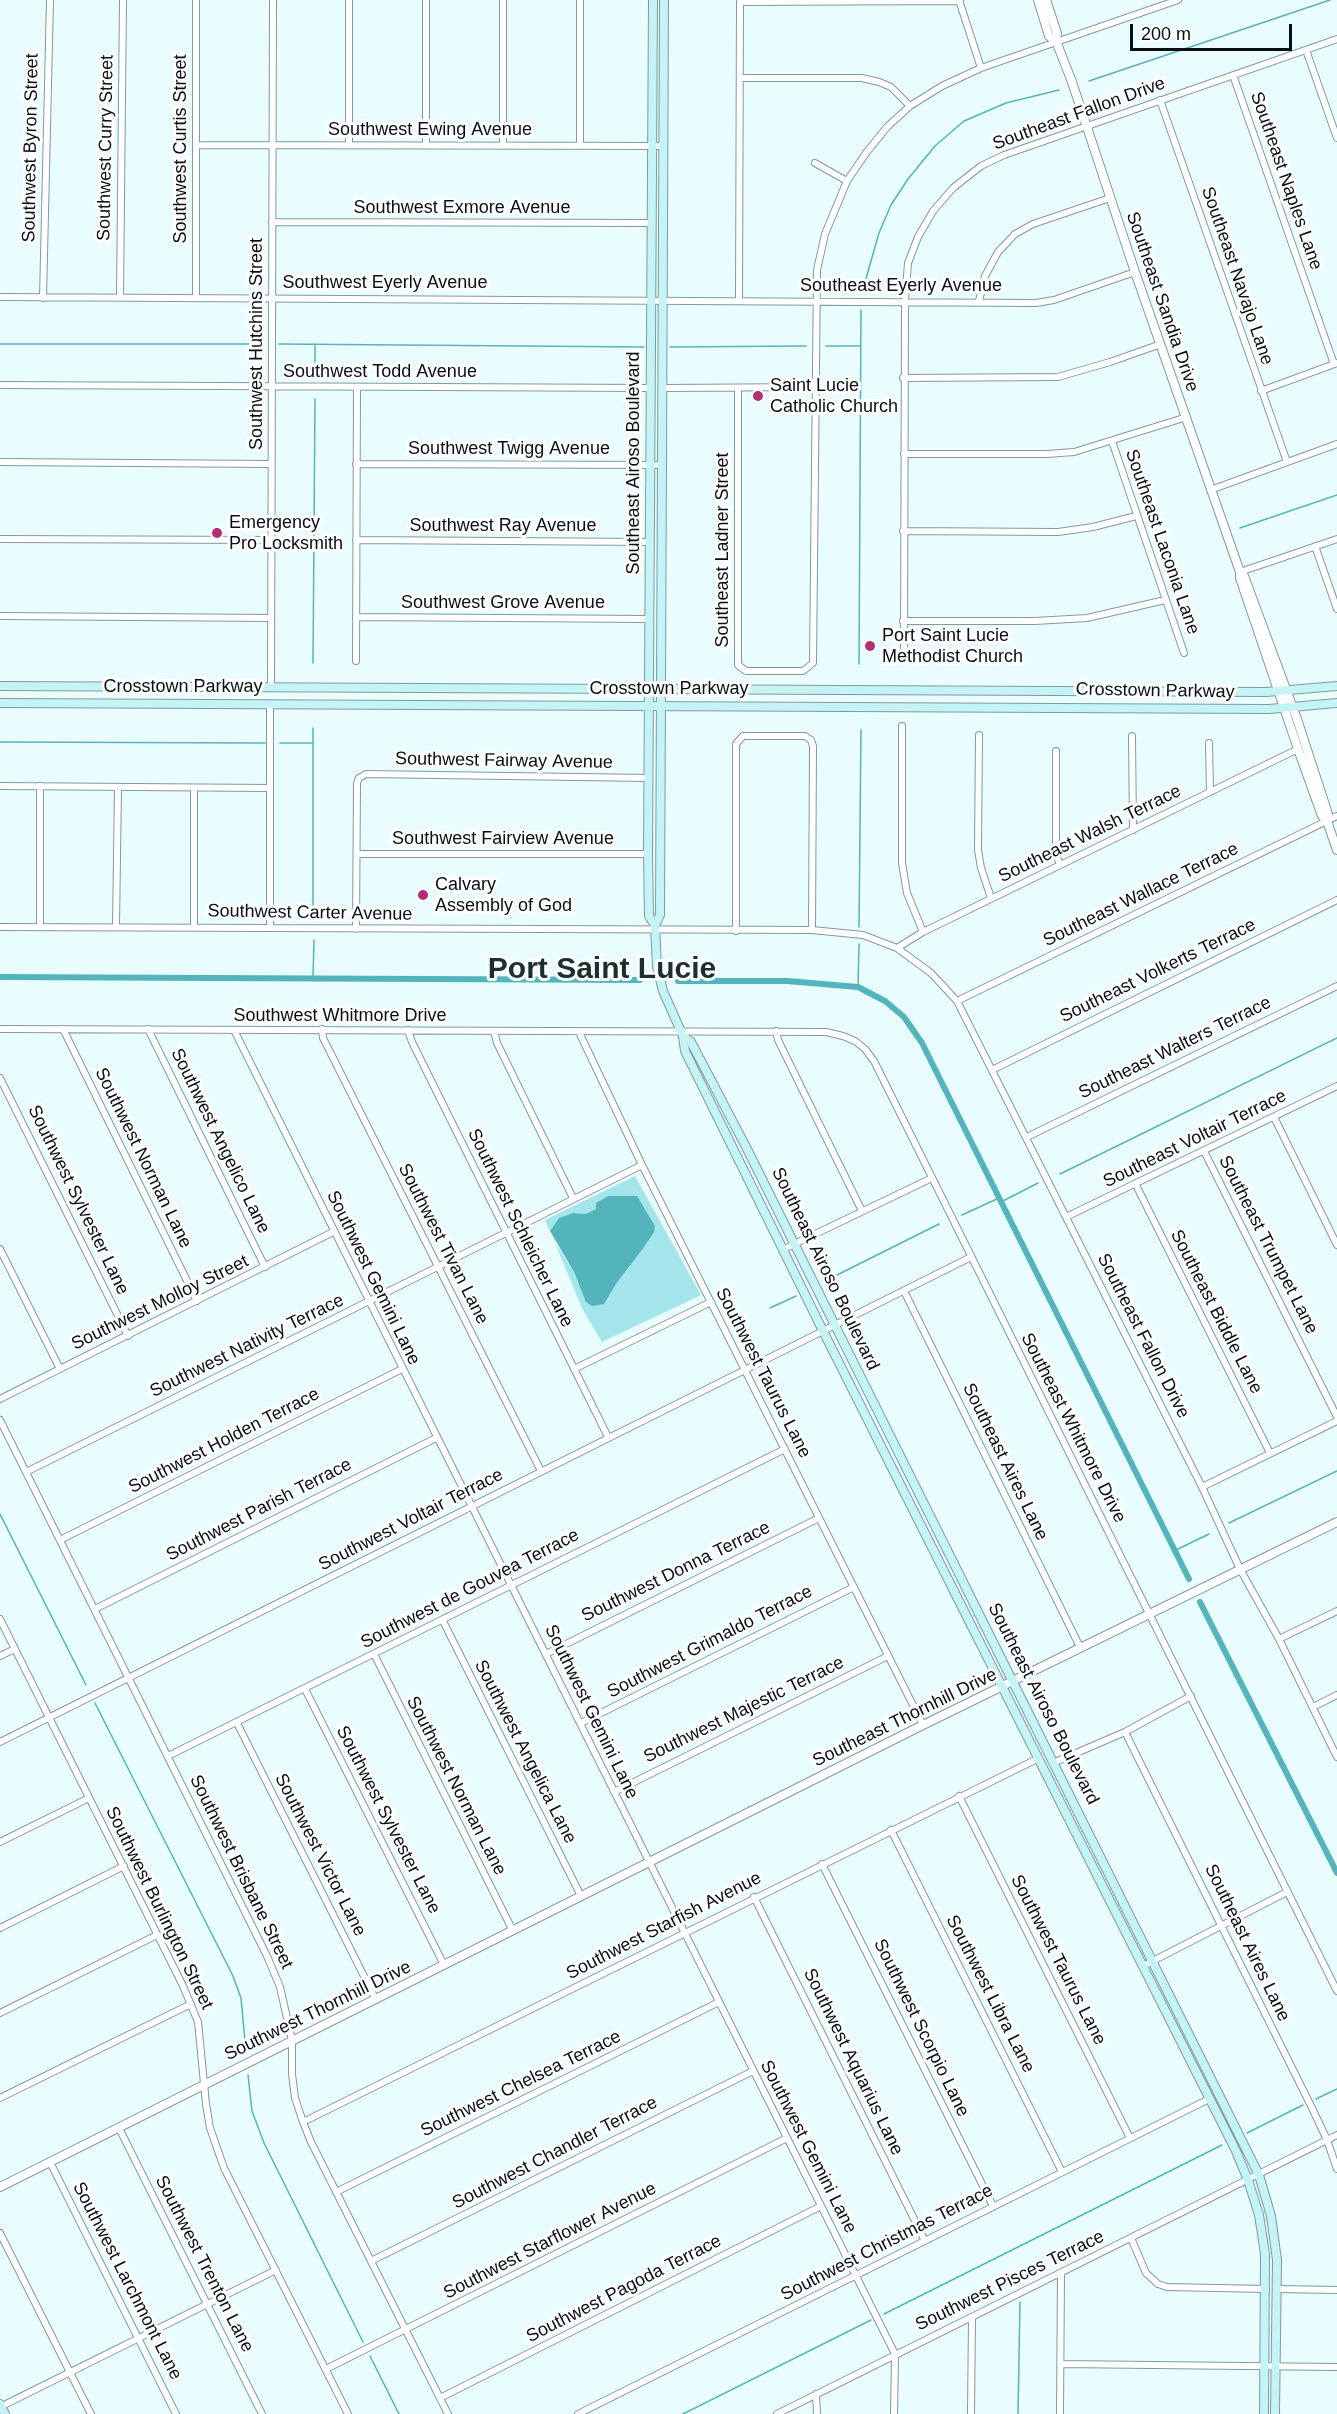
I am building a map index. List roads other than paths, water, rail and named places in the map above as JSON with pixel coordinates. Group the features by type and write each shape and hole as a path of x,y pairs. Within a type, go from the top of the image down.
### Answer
{"main road":[{"name":"Southeast Airoso Boulevard","path":"653,0 648,854 649,916 655,928 657,967 663,991 682,1033 685,1051 823,1331 1192,2066 1266,2194 1277,2260 1275,2414"},
{"name":"Southeast Airoso Boulevard","path":"655,928 660,915 664,0"},
{"name":"Crosstown Parkway","path":"0,687 1282,691 1337,686"},
{"name":"Crosstown Parkway","path":"0,703 1288,708 1337,703"},
{"name":"Southeast Airoso Boulevard","path":"682,1033 691,1042 795,1244 1203,2060 1255,2177 1263,2237 1266,2289 1264,2414"},
{"path":"1192,2066 1203,2060"}],"street":[{"name":"Southwest Byron Street","path":"43,298 50,0"},
{"name":"Southwest Curry Street","path":"120,297 123,0"},
{"name":"Southwest Curtis Street","path":"196,0 196,297"},
{"name":"Southwest Hutchins Street","path":"271,687 273,0"},
{"path":"349,0 349,145"},
{"path":"426,0 426,145"},
{"path":"503,0 503,146"},
{"path":"579,146 580,0"},
{"path":"739,301 740,1 960,0 981,68"},
{"name":"Southeast Sandia Drive","path":"1038,0 1049,36 1056,41"},
{"name":"Southeast Sandia Drive","path":"1046,0 1057,33 1056,41 1072,82 1135,272 1213,489 1240,572 1244,576 1288,708 1328,814 1327,821"},
{"path":"1150,0 1154,8"},
{"path":"662,388 738,390 815,387 817,270 825,234 847,181 887,127 910,106 942,86 981,68 1178,0"},
{"name":"Southeast Fallon Drive","path":"904,657 905,301 908,263 918,237 933,210 953,188 981,166 1004,155 1337,39"},
{"path":"1306,50 1337,138"},
{"name":"Southeast Naples Lane","path":"1233,75 1335,364"},
{"path":"740,78 862,78 891,87 910,106"},
{"name":"Southeast Navajo Lane","path":"1160,100 1287,462"},
{"name":"Southwest Ewing Avenue","path":"197,145 664,146"},
{"path":"815,163 847,181"},
{"path":"980,301 985,276 998,252 1015,234 1033,224 1110,198"},
{"name":"Southwest Exmore Avenue","path":"272,222 652,223"},
{"name":"Southeast Eyerly Avenue","path":"663,299 1036,303 1054,300 1135,272"},
{"name":"Southwest Eyerly Avenue","path":"0,297 663,299"},
{"path":"903,378 1058,377 1161,344"},
{"path":"1261,391 1335,364"},
{"name":"Southwest Todd Avenue","path":"0,385 651,388"},
{"path":"356,661 357,387"},
{"name":"Southeast Ladner Street","path":"738,390 738,664 746,671 803,671 813,663 815,387"},
{"path":"904,454 1074,452 1187,417"},
{"name":"Southeast Laconia Lane","path":"1112,441 1184,653"},
{"path":"1213,489 1337,444"},
{"path":"0,462 271,464"},
{"name":"Southwest Twigg Avenue","path":"356,464 662,465"},
{"path":"903,531 1058,532 1093,527 1136,516"},
{"path":"1240,572 1337,538"},
{"path":"0,539 271,540"},
{"name":"Southwest Ray Avenue","path":"356,540 650,542"},
{"path":"1315,546 1337,609"},
{"path":"903,621 1035,621 1087,618 1165,600"},
{"path":"0,616 271,618"},
{"name":"Southwest Grove Avenue","path":"356,617 649,619"},
{"path":"270,704 270,928"},
{"name":"Southeast Sandia Drive","path":"1288,708 1298,749 1337,850"},
{"path":"902,726 902,863 907,893 923,932"},
{"path":"979,735 978,849 981,868 992,898"},
{"path":"736,931 736,744 743,736 805,736 811,740 813,746 812,930"},
{"path":"1132,736 1133,830"},
{"path":"1209,742 1210,792"},
{"name":"Southeast Walsh Terrace","path":"897,948 923,932 1298,749"},
{"path":"1056,751 1056,854 1060,865"},
{"name":"Southwest Fairway Avenue","path":"357,854 357,783 359,778 366,774 649,778"},
{"path":"0,786 270,788"},
{"path":"40,786 40,927"},
{"path":"116,927 118,787"},
{"path":"194,788 194,927"},
{"name":"Southeast Wallace Terrace","path":"957,1001 1337,816"},
{"path":"356,929 357,854"},
{"name":"Southwest Fairview Avenue","path":"357,854 648,854"},
{"name":"Southeast Volkerts Terrace","path":"992,1070 1337,900"},
{"name":"Southwest Carter Avenue","path":"0,927 812,930"},
{"name":"Southeast Fallon Drive","path":"812,930 863,935 897,948 931,973 957,1001 1202,1487 1240,1569 1279,1639 1337,1757"},
{"name":"Southeast Walters Terrace","path":"1027,1137 1337,986"},
{"name":"Southwest Whitmore Drive","path":"0,1029 322,1029 682,1033"},
{"name":"Southwest Norman Lane","path":"63,1029 197,1301"},
{"name":"Southwest Angelico Lane","path":"148,1029 265,1267"},
{"name":"Southwest Tivan Lane","path":"322,1029 323,1038 541,1472"},
{"name":"Southwest Gemini Lane","path":"234,1030 895,2354 894,2414"},
{"name":"Southwest Schleicher Lane","path":"408,1030 608,1437"},
{"path":"494,1031 497,1043 573,1198"},
{"path":"776,1031 778,1040 862,1211"},
{"name":"Southwest Taurus Lane","path":"579,1032 642,1165 924,1725"},
{"name":"Southeast Whitmore Drive","path":"682,1033 826,1032 843,1036 865,1049 874,1061 1337,1991"},
{"name":"Southwest Sylvester Lane","path":"0,1078 128,1336"},
{"name":"Southeast Voltair Terrace","path":"1066,1217 1337,1086"},
{"path":"1274,1117 1337,1245"},
{"name":"Southeast Trumpet Lane","path":"1204,1151 1337,1419"},
{"name":"Southwest Nativity Terrace","path":"26,1472 642,1165"},
{"path":"784,1249 932,1178"},
{"name":"Southeast Biddle Lane","path":"1136,1185 1270,1453"},
{"name":"Southwest Molloy Street","path":"0,1399 333,1232"},
{"path":"0,1249 60,1369"},
{"path":"834,1324 971,1257"},
{"name":"Southeast Aires Lane","path":"904,1291 1080,1647"},
{"path":"574,1369 711,1302"},
{"name":"Southwest Voltair Terrace","path":"0,1742 834,1324"},
{"name":"Southwest Holden Terrace","path":"60,1540 402,1369"},
{"path":"1202,1487 1337,1419"},
{"name":"Southwest Brisbane Street","path":"0,1420 267,1956 280,1987 292,2040 293,2082 303,2122 448,2414"},
{"name":"Southwest Parish Terrace","path":"94,1609 436,1438"},
{"name":"Southwest de Gouvea Terrace","path":"168,1756 785,1449"},
{"name":"Southwest Donna Terrace","path":"546,1654 819,1518"},
{"name":"Southeast Thornhill Drive","path":"650,1862 1080,1647 1337,1522"},
{"name":"Southwest Grimaldo Terrace","path":"581,1724 854,1587"},
{"path":"1279,1639 1337,1611"},
{"name":"Southwest Burlington Street","path":"0,1619 191,2004 198,2022 210,2128 224,2168 348,2414"},
{"name":"Southwest Angelica Lane","path":"443,1621 580,1896"},
{"path":"0,1656 15,1649"},
{"name":"Southwest Norman Lane","path":"374,1654 513,1931"},
{"name":"Southwest Majestic Terrace","path":"614,1792 888,1656"},
{"name":"Southwest Sylvester Lane","path":"305,1689 444,1965"},
{"path":"1313,1707 1337,1695"},
{"path":"1053,1763 1125,1732 1191,1696"},
{"name":"Southwest Victor Lane","path":"237,1723 376,2000"},
{"name":"Southeast Aires Lane","path":"1125,1732 1327,2140 1337,2169"},
{"name":"Southwest Starfish Avenue","path":"303,2122 1039,1758"},
{"name":"Southwest Taurus Lane","path":"959,1796 1130,2138"},
{"path":"0,1842 89,1798"},
{"name":"Southwest Libra Lane","path":"891,1830 1062,2172"},
{"name":"Southwest Thornhill Drive","path":"0,2187 650,1862"},
{"name":"Southwest Scorpio Lane","path":"822,1864 993,2206"},
{"path":"0,1928 124,1866"},
{"path":"1143,1966 1287,1892"},
{"name":"Southwest Aquarius Lane","path":"754,1898 925,2241"},
{"path":"0,2013 157,1935"},
{"name":"Southwest Chelsea Terrace","path":"336,2192 719,2002"},
{"path":"0,2098 191,2004"},
{"name":"Southwest Chandler Terrace","path":"371,2261 753,2071"},
{"name":"Southwest Christmas Terrace","path":"578,2414 1209,2099"},
{"name":"Southwest Trenton Lane","path":"119,2128 262,2414"},
{"name":"Southwest Pisces Terrace","path":"777,2414 1337,2135"},
{"name":"Southwest Starflower Avenue","path":"326,2369 787,2138"},
{"name":"Southwest Larchmont Lane","path":"50,2162 176,2414"},
{"name":"Southwest Pagoda Terrace","path":"440,2398 821,2206"},
{"path":"0,2233 91,2414"},
{"path":"1131,2238 1146,2273 1158,2284 1167,2287 1266,2289"},
{"path":"2,2408 276,2270"},
{"path":"1060,2414 1061,2273"},
{"path":"1277,2289 1337,2290"},
{"path":"971,2414 972,2317"},
{"path":"1061,2364 1337,2367"},
{"path":"816,2394 817,2414"}],"waterway":[{"path":"1089,81 1330,0"},
{"path":"863,289 879,233 891,205 908,179 935,146 964,121 1006,103 1059,90"},
{"path":"859,664 861,310"},
{"path":"0,344 262,344"},
{"path":"279,344 644,347"},
{"path":"315,344 315,375"},
{"path":"670,347 806,346"},
{"path":"826,346 861,346"},
{"path":"313,663 315,399"},
{"path":"1240,528 1337,495"},
{"path":"313,728 313,920"},
{"path":"859,927 861,730"},
{"path":"0,742 265,743"},
{"path":"280,743 312,743"},
{"path":"313,978 314,940"},
{"path":"858,987 859,944"},
{"path":"0,977 640,980"},
{"path":"678,981 787,981 858,987 885,1001 904,1017 922,1043 1189,1579"},
{"path":"1060,1174 1337,1038"},
{"path":"1001,1202 1038,1183"},
{"path":"962,1215 999,1198"},
{"path":"823,1282 939,1224"},
{"path":"770,1308 796,1296"},
{"path":"1229,1523 1337,1471"},
{"path":"0,1514 86,1685"},
{"path":"1176,1550 1209,1534"},
{"path":"1200,1602 1337,1873"},
{"path":"95,1703 233,1976 241,1998 246,2052"},
{"path":"248,2075 252,2111 264,2143 363,2342"},
{"path":"1316,2099 1337,2089"},
{"path":"1247,2133 1303,2105"},
{"path":"884,2314 1222,2145"},
{"path":"1018,2414 1020,2302"},
{"path":"683,2414 871,2320"},
{"path":"370,2356 399,2414"}],"place":[{"name":"Saint Lucie Catholic Church","path":"758,396"},
{"name":"Emergency Pro Locksmith","path":"217,533"},
{"name":"Port Saint Lucie Methodist Church","path":"870,646"},
{"name":"Calvary Assembly of God","path":"423,895"}],"district":[{"name":"Port Saint Lucie","path":"602,970"}]}
